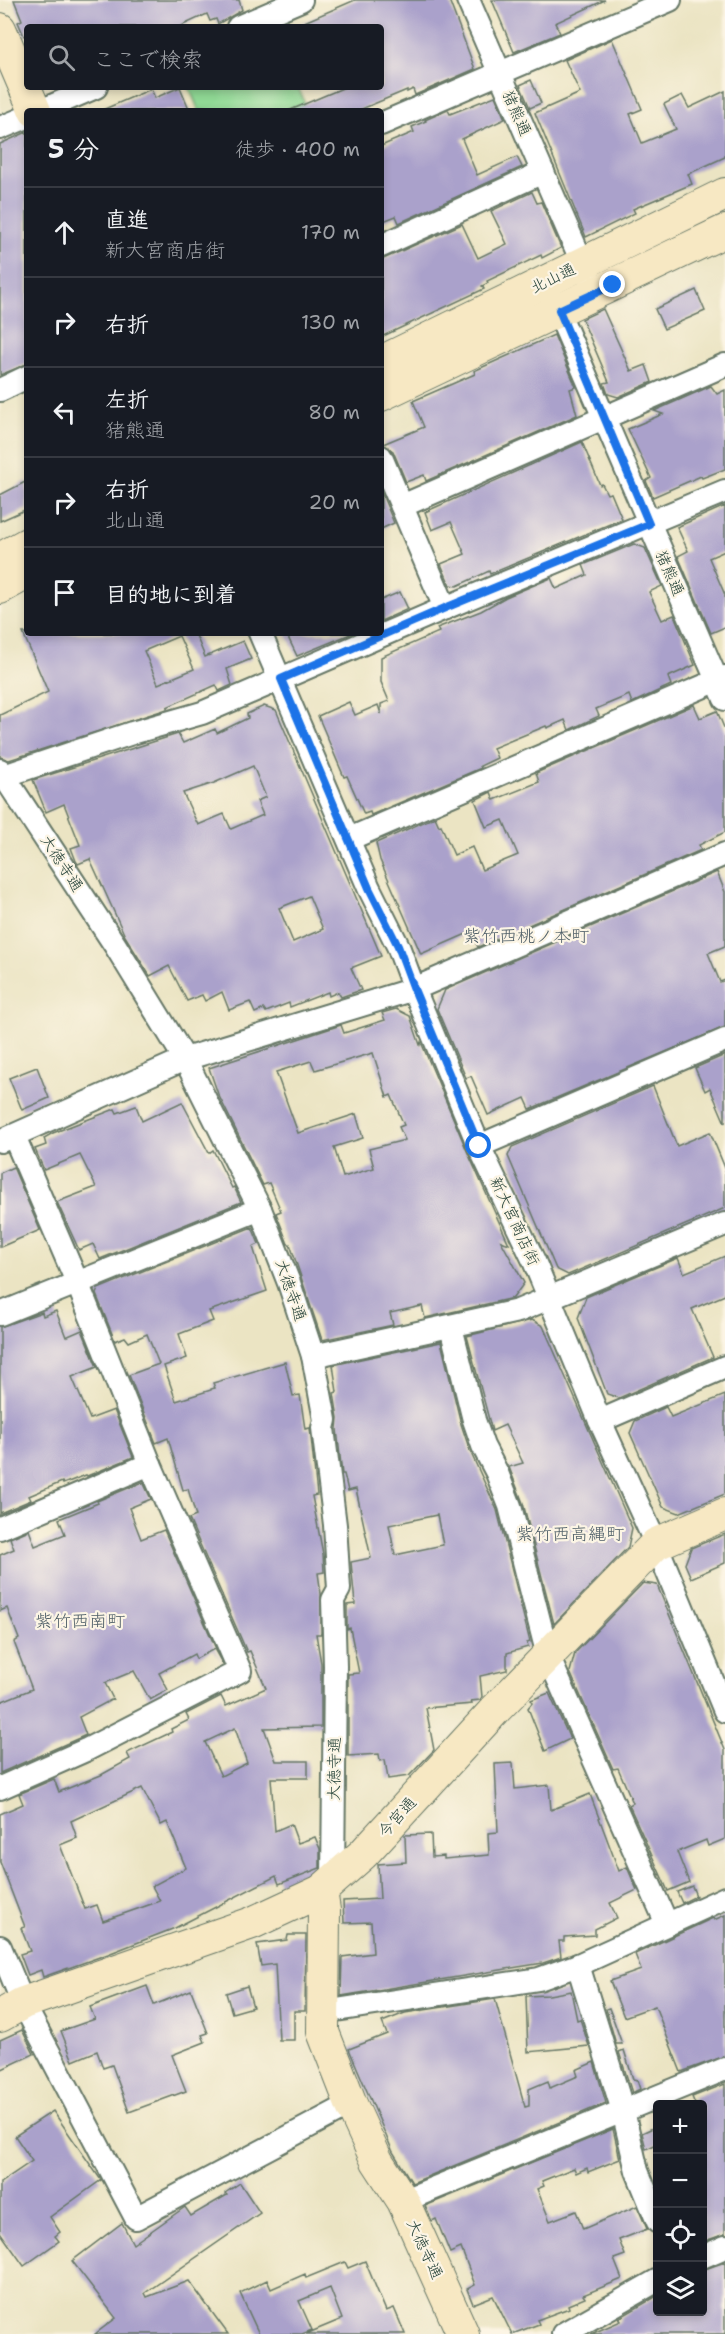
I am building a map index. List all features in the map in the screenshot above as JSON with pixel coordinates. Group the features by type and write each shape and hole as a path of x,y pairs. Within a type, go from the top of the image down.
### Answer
{"street":[{"path":"245,24 302,0"},
{"name":"猪熊通","path":"468,0 595,293"},
{"path":"384,123 670,0"},
{"path":"0,29 24,81"},
{"path":"28,90 37,108"},
{"path":"45,108 89,90"},
{"path":"0,128 24,118"},
{"path":"384,245 543,172"},
{"name":"北山通","path":"384,361 725,194"},
{"path":"680,216 692,246"},
{"name":"北山通","path":"384,394 725,231"},
{"name":"猪熊通","path":"545,282 559,310 649,524 722,685"},
{"path":"402,506 725,365"},
{"path":"0,390 24,378"},
{"path":"384,464 445,608"},
{"path":"384,634 725,491"},
{"path":"0,559 24,546"},
{"path":"0,588 24,575"},
{"name":"新大宮商店街","path":"261,636 369,888 398,946 479,1146 550,1299 724,1708"},
{"path":"2,773 202,713 380,636"},
{"path":"348,839 722,685"},
{"name":"大徳寺通","path":"2,773 115,945 185,1059 260,1209 285,1273 313,1356 325,1420 323,1428 335,1525 339,1589 333,1600 335,1666 327,1886 324,1910 323,2032 351,2104 377,2161 403,2201 464,2334"},
{"path":"0,1788 88,1749 240,1671 150,1464 77,1282 7,1139 185,1059 414,989 725,854"},
{"path":"479,1146 725,1040"},
{"path":"0,1314 260,1209"},
{"path":"313,1356 518,1311 725,1224"},
{"path":"451,1327 474,1420 510,1506 548,1656 667,1924"},
{"path":"600,1421 725,1366"},
{"path":"0,1528 150,1464"},
{"name":"今宮通","path":"12,2009 252,1923 327,1886 363,1854 494,1711 656,1544 725,1514"},
{"path":"324,2012 539,1979 578,1965 725,1898"},
{"path":"0,1947 12,2009 136,2218 351,2104"},
{"path":"578,1965 623,2111 637,2171 653,2212"},
{"path":"403,2201 725,2068"},
{"path":"707,2255 725,2247"},
{"path":"563,2334 653,2282"}],"green space":[{"path":"190,90 299,90 307,108 198,108"}],"building":[{"path":"14,0 239,0 242,10 218,24 216,19 210,21 207,14 185,24 24,24 24,36 18,22 22,20"},
{"path":"355,0 449,0 475,69 415,95 413,89 407,92 407,90 364,108 295,108 338,90 384,90 384,24 300,24"},
{"path":"492,0 605,0 555,23 560,33 514,52"},
{"path":"612,39 642,109 630,114 642,143 676,129 664,104 682,95 689,108 725,91 725,157 688,174 692,184 633,209 635,213 586,237 535,113 580,93 565,60"},
{"path":"531,80 541,103 530,108 520,85"},
{"path":"149,90 151,90 155,98 173,90 181,90 189,108 107,108"},
{"path":"495,96 505,119 462,139 477,175 517,157 522,167 399,223 396,216 384,221 384,145 414,132 412,127 425,120 448,110 450,114"},
{"path":"24,133 24,365 0,375 0,144"},
{"path":"532,192 537,203 541,202 561,248 487,281 488,283 482,286 484,289 384,336 384,259 462,224 478,258 507,244 491,211"},
{"path":"696,290 705,311 664,329 655,309"},
{"path":"603,309 631,371 646,365 652,382 618,397 608,394 604,383 609,382 582,319"},
{"path":"554,335 576,387 570,389 577,415 426,481 424,475 406,482 393,451 384,444 424,427 413,401 475,374 474,371"},
{"path":"711,386 717,394 725,390 725,469 702,478 701,476 653,497 646,481 651,478 628,429 663,414 654,411"},
{"path":"582,442 600,485 602,484 607,494 611,493 622,519 490,574 489,571 457,586 450,585 441,564 465,554 451,522 432,530 425,512"},
{"path":"24,483 24,510 0,521 0,495"},
{"path":"384,499 394,523 384,528"},
{"path":"725,506 725,551 709,558 725,595 725,627 711,633 678,556 688,551 677,527"},
{"path":"634,544 645,548 662,586 649,592 662,620 674,615 695,665 668,677 671,685 632,703 629,695 596,709 599,716 569,730 565,720 547,728 546,726 493,748 497,758 480,766 481,768 371,815 370,812 364,814 347,776 344,777 318,716 349,702 355,715 378,705 381,714 381,704 389,701 381,682 381,657 439,632 437,628 481,611 506,597 551,578 556,589 587,575 583,565"},
{"path":"400,592 408,609 384,620 384,599"},
{"path":"24,636 179,636 196,636 205,657 243,641 251,659 227,669 232,685 219,691 216,685 167,709 9,760 0,757 0,715 48,692","holes":["179,636 194,669 158,684 144,651"]},
{"path":"287,636 346,636 297,656"},
{"path":"694,705 700,718 717,711 725,730 725,832 699,845 701,850 478,947 471,932 421,954 380,860 376,843 435,817 454,855 472,847 482,870 518,855 503,820 486,827 475,800 491,792 494,800 539,782 536,773"},
{"path":"264,706 276,710 381,956 351,968 361,990 341,997 338,992 329,996 328,992 290,1007 289,1003 266,1012 264,1009 255,1013 250,1002 229,1010 222,992 205,1001 202,995 187,1001 169,966 150,976 125,936 90,859 78,864 76,861 71,848 80,845 64,804 46,812 33,780 178,734 183,743 215,729 217,733 248,718 247,714","holes":["253,766 266,797 257,801 263,815 231,829 224,814 198,825 183,793 214,783","309,896 323,929 293,942 279,908"]},
{"path":"717,872 725,892 725,946 708,953 720,982 725,980 725,1027 530,1109 525,1098 488,1115 471,1076 466,1078 437,1009 445,990"},
{"path":"396,1009 410,1016 420,1045 421,1042 509,1244 501,1241 524,1283 513,1298 425,1318 422,1306 390,1313 393,1325 322,1340 290,1244 288,1244 276,1213 281,1211 269,1183 263,1185 218,1094 209,1068 341,1025 344,1033 385,1020 382,1013","holes":["373,1053 387,1097 391,1095 404,1125 399,1127 405,1140 369,1149 374,1168 343,1177 334,1147 363,1138 356,1114 298,1133 276,1072 311,1061 315,1070"]},
{"path":"725,1055 725,1123 710,1088 705,1091 695,1068"},
{"path":"37,1067 49,1098 22,1110 9,1078"},
{"path":"653,1086 677,1146 710,1132 725,1168 725,1208 568,1275 556,1269 508,1156 512,1147"},
{"path":"182,1102 209,1153 213,1150 241,1202 100,1259 93,1244 79,1250 57,1202 96,1187 80,1155 44,1170 35,1149 46,1145 44,1138 53,1133 115,1109 117,1113 136,1106 142,1121"},
{"path":"13,1167 40,1230 0,1247 0,1173"},
{"path":"252,1227 259,1244 253,1247 267,1291 209,1311 213,1321 179,1334 187,1358 164,1366 176,1401 211,1390 215,1388 213,1383 285,1362 293,1396 300,1395 305,1429 310,1428 317,1495 312,1496 323,1554 324,1572 318,1573 321,1594 321,1634 316,1634 321,1663 321,1727 264,1728 276,1761 308,1761 308,1778 271,1778 275,1831 291,1824 298,1843 315,1837 320,1849 320,1868 279,1884 276,1876 175,1928 43,1977 41,1970 28,1975 20,1954 30,1951 21,1928 25,1927 0,1862 0,1814 23,1804 19,1794 54,1779 59,1792 101,1775 130,1759 127,1753 172,1732 171,1729 189,1720 186,1714 221,1696 226,1706 266,1688 250,1651 247,1652 189,1519 196,1516 188,1489 183,1490 168,1438 156,1443 129,1375 159,1364 147,1334 129,1342 125,1337 115,1341 96,1294 98,1289","holes":["235,1728 247,1763 221,1776 205,1742","142,1788 161,1825 167,1822 186,1868 152,1886 160,1901 103,1921 97,1905 85,1909 60,1845 77,1838 71,1821"]},
{"path":"725,1256 725,1295 692,1309 713,1357 619,1398 607,1394 578,1318 586,1297 678,1258 684,1273"},
{"path":"56,1311 66,1337 82,1330 97,1367 72,1377 90,1419 114,1410 133,1457 87,1476 63,1484 62,1482 29,1496 31,1500 0,1513 0,1327 42,1312 43,1316"},
{"path":"532,1320 543,1326 632,1528 628,1547 554,1624 523,1503 509,1467 523,1463 505,1425 492,1431 467,1336"},
{"path":"441,1342 470,1451 497,1510 530,1642 527,1643 528,1647 507,1653 507,1670 480,1676 482,1697 480,1700 471,1701 472,1704 426,1708 434,1750 409,1776 388,1779 385,1760 380,1761 379,1754 348,1756 348,1674 359,1673 350,1628 347,1629 347,1605 355,1604 351,1562 371,1558 356,1489 348,1491 344,1474 342,1474 333,1365","holes":["437,1515 443,1545 395,1555 389,1525"]},
{"path":"725,1395 725,1494 679,1513 663,1507 630,1433 635,1421 666,1407 671,1417"},
{"path":"143,1482 151,1499 129,1508 141,1539 164,1530 223,1665 214,1649 196,1659 194,1654 159,1673 168,1690 150,1700 134,1671 105,1683 113,1699 79,1717 86,1735 0,1773 0,1702 32,1689 14,1642 19,1639 7,1608 0,1611 0,1555 14,1549 10,1538 29,1530 35,1546 65,1534 59,1519"},
{"path":"725,1534 725,1563 691,1578 685,1564 691,1548"},
{"path":"643,1583 657,1585 725,1750 725,1839 708,1846 706,1840 677,1852 689,1882 668,1891 629,1805 633,1803 618,1768 613,1769 570,1672 575,1653"},
{"path":"549,1693 570,1739 545,1751 528,1708 532,1703 531,1700"},
{"path":"513,1763 515,1789 549,1785 551,1810 590,1794 619,1871 627,1867 637,1890 610,1903 617,1918 595,1929 595,1935 564,1937 564,1941 559,1941 561,1957 543,1963 341,1996 342,1957 373,1953 371,1922 344,1923 343,1901 380,1899 378,1864 406,1862 405,1835 431,1834 432,1857 444,1856 444,1859 489,1855 488,1833 498,1832 495,1764"},
{"path":"692,1886 696,1896 682,1903 677,1892"},
{"path":"725,1915 725,2056 681,2072 655,2006 624,2017 610,1981 641,1970 635,1954 713,1918 714,1920"},
{"path":"288,1935 306,1935 305,2011 294,2011 294,2040 279,2040 275,1964 261,1966 257,1944 287,1940"},
{"path":"147,1986 154,2005 191,1990 208,2033 202,2035 205,2042 172,2055 186,2091 129,2112 112,2065 103,2068 97,2051 73,2061 61,2031 95,2019 90,2007"},
{"path":"247,1986 253,2007 232,2013 226,1993"},
{"path":"571,1991 577,2020 580,2019 589,2046 528,2052 526,1996"},
{"path":"495,1999 525,2107 529,2106 529,2089 548,2081 550,2088 578,2076 576,2070 594,2062 606,2103 412,2183 393,2152 349,2049 387,2034 382,2022 405,2013"},
{"path":"609,2008 622,2044 616,2044 606,2009"},
{"path":"22,2030 34,2054 0,2070 0,2040"},
{"path":"624,2050 633,2079 637,2080 640,2089 632,2093 619,2052"},
{"path":"725,2084 725,2234 707,2240 707,2100 693,2100 692,2097"},
{"path":"53,2111 101,2180 50,2217 60,2232 55,2236 59,2241 24,2266 0,2232 0,2183 32,2161 15,2136"},
{"path":"653,2128 653,2146 646,2149 642,2133"},
{"path":"613,2129 620,2159 588,2172 587,2168 576,2173 574,2168 542,2181 544,2186 537,2189 550,2221 576,2211 583,2229 637,2206 647,2229 619,2240 625,2255 614,2259 622,2279 583,2295 585,2298 568,2305 569,2308 537,2320 539,2324 512,2334 493,2296 473,2304 467,2289 475,2285 461,2248 450,2253 436,2219 432,2221 425,2206"},
{"path":"240,2183 260,2213 145,2293 147,2297 189,2281 228,2334 95,2334 116,2318 72,2261 122,2223 133,2244 185,2207 191,2216 227,2195 225,2193"},
{"path":"365,2261 386,2311 394,2308 405,2334 306,2334 342,2319 330,2288 299,2301 312,2330 302,2334 259,2334 240,2293 267,2280 271,2289 305,2274 306,2278 345,2262 348,2268"},
{"path":"725,2262 725,2334 591,2334 621,2321 619,2318 653,2298 653,2316 707,2316 707,2268"}],"district":[{"name":"紫竹西桃ノ本町","path":"526,936"},
{"name":"紫竹西高縄町","path":"570,1534"},
{"name":"紫竹西南町","path":"80,1621"}],"route":[{"path":"479,1146 398,946 369,888 281,679 649,524 559,310 613,285"}]}
